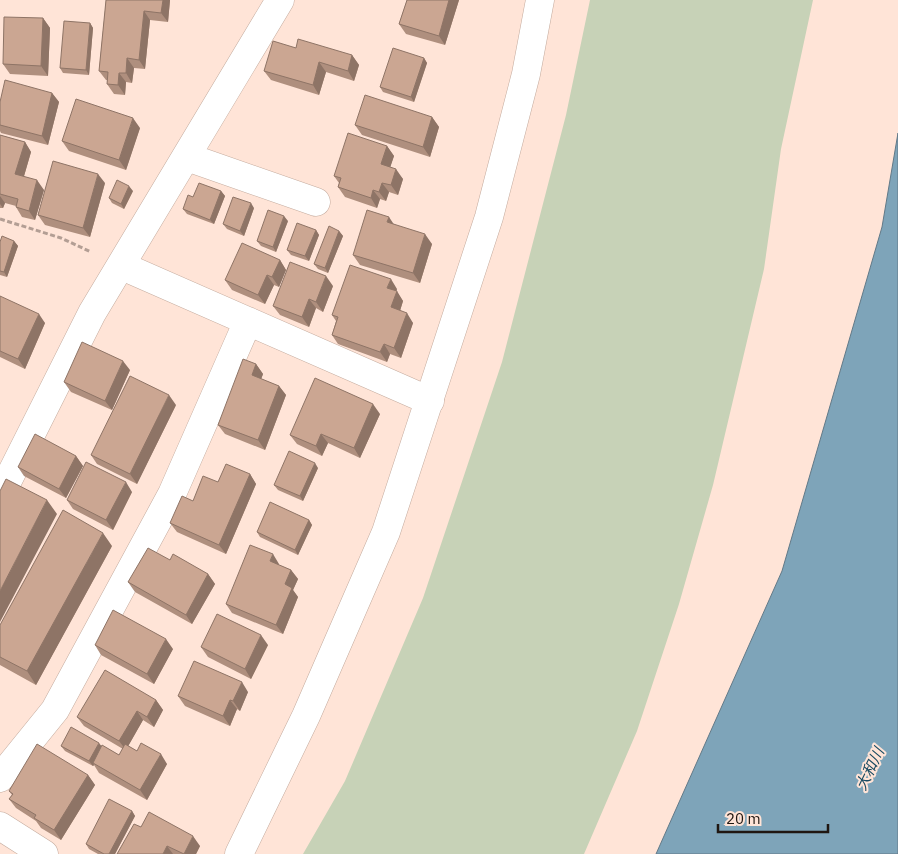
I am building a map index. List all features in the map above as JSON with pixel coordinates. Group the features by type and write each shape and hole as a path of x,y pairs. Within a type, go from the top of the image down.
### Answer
{"street":[{"path":"0,496 92,313 122,266 280,0"},
{"path":"239,854 306,716 386,532 489,217 526,74 540,0"},
{"path":"187,157 316,202"},
{"path":"122,266 430,401"},
{"path":"0,778 55,710 172,494 248,321"},
{"path":"0,826 44,854"}],"path":[{"path":"0,220 61,238 122,266"}],"green space":[{"path":"590,0 813,0 781,149 764,269 713,485 679,604 637,731 584,854 303,854 345,781 423,598 502,362 566,115"}],"water":[{"name":"大和川","path":"898,133 898,854 656,854 782,571 882,227"}],"building":[{"path":"106,0 163,0 161,13 144,11 139,60 127,58 126,73 119,73 118,85 107,84 108,72 99,71"},
{"path":"407,0 449,0 439,36 399,24"},
{"path":"4,17 43,18 41,66 3,64"},
{"path":"64,21 90,23 86,70 60,68"},
{"path":"298,39 352,55 348,71 319,62 313,85 264,71 273,41 296,48"},
{"path":"393,48 424,58 411,97 380,87"},
{"path":"5,80 52,93 42,136 0,125 0,102"},
{"path":"365,95 432,117 423,147 355,125"},
{"path":"76,99 133,118 119,160 62,141"},
{"path":"348,133 387,146 381,164 396,169 391,185 382,183 379,192 373,190 371,198 338,187 341,178 334,176"},
{"path":"0,135 25,142 15,174 37,180 29,211 16,207 18,199 0,194"},
{"path":"53,161 98,174 83,228 38,215"},
{"path":"117,180 129,186 121,204 109,198"},
{"path":"199,183 221,191 210,220 183,209 188,195 193,197"},
{"path":"233,197 251,203 240,231 223,224"},
{"path":"268,210 284,216 273,247 257,241"},
{"path":"367,210 389,217 387,222 425,234 413,273 353,255"},
{"path":"297,223 316,230 305,256 287,250"},
{"path":"329,226 339,231 325,268 314,264"},
{"path":"2,236 14,241 4,272 0,271 0,242"},
{"path":"242,243 280,260 272,277 267,275 258,295 225,280"},
{"path":"290,262 326,276 316,302 309,299 302,317 273,306"},
{"path":"350,265 391,279 387,288 397,291 391,307 407,313 394,348 384,344 380,352 332,335 338,317 332,315"},
{"path":"0,296 39,314 18,359 0,351"},
{"path":"82,342 123,361 105,401 64,382"},
{"path":"243,359 256,364 252,375 279,386 258,440 218,425"},
{"path":"130,376 169,395 130,474 91,455"},
{"path":"315,378 373,404 354,448 321,434 316,446 290,435"},
{"path":"35,434 76,456 59,489 18,467"},
{"path":"289,451 315,463 300,496 274,485"},
{"path":"86,462 126,482 106,520 67,500"},
{"path":"226,464 250,474 219,545 170,523 182,496 193,501 203,476 218,482"},
{"path":"6,479 47,500 0,591 0,491"},
{"path":"270,502 309,520 295,550 257,532"},
{"path":"63,510 103,533 27,671 0,657 0,625"},
{"path":"250,545 273,554 270,561 291,570 285,584 292,588 276,625 226,604"},
{"path":"148,548 170,560 173,554 208,574 186,615 128,582"},
{"path":"113,610 166,639 147,674 95,645"},
{"path":"217,614 261,635 245,669 201,647"},
{"path":"194,661 242,682 233,701 230,700 223,716 178,696"},
{"path":"105,670 156,700 147,717 137,711 119,741 77,717"},
{"path":"71,727 99,743 89,761 61,746"},
{"path":"141,743 161,754 140,790 93,763 102,745 119,755 125,744 137,751"},
{"path":"37,744 88,775 54,830 34,818 36,815 9,799 13,794 9,791"},
{"path":"109,799 132,811 109,854 104,854 86,844"},
{"path":"149,812 193,836 184,854 167,846 163,854 117,854 134,824 141,827"}]}
